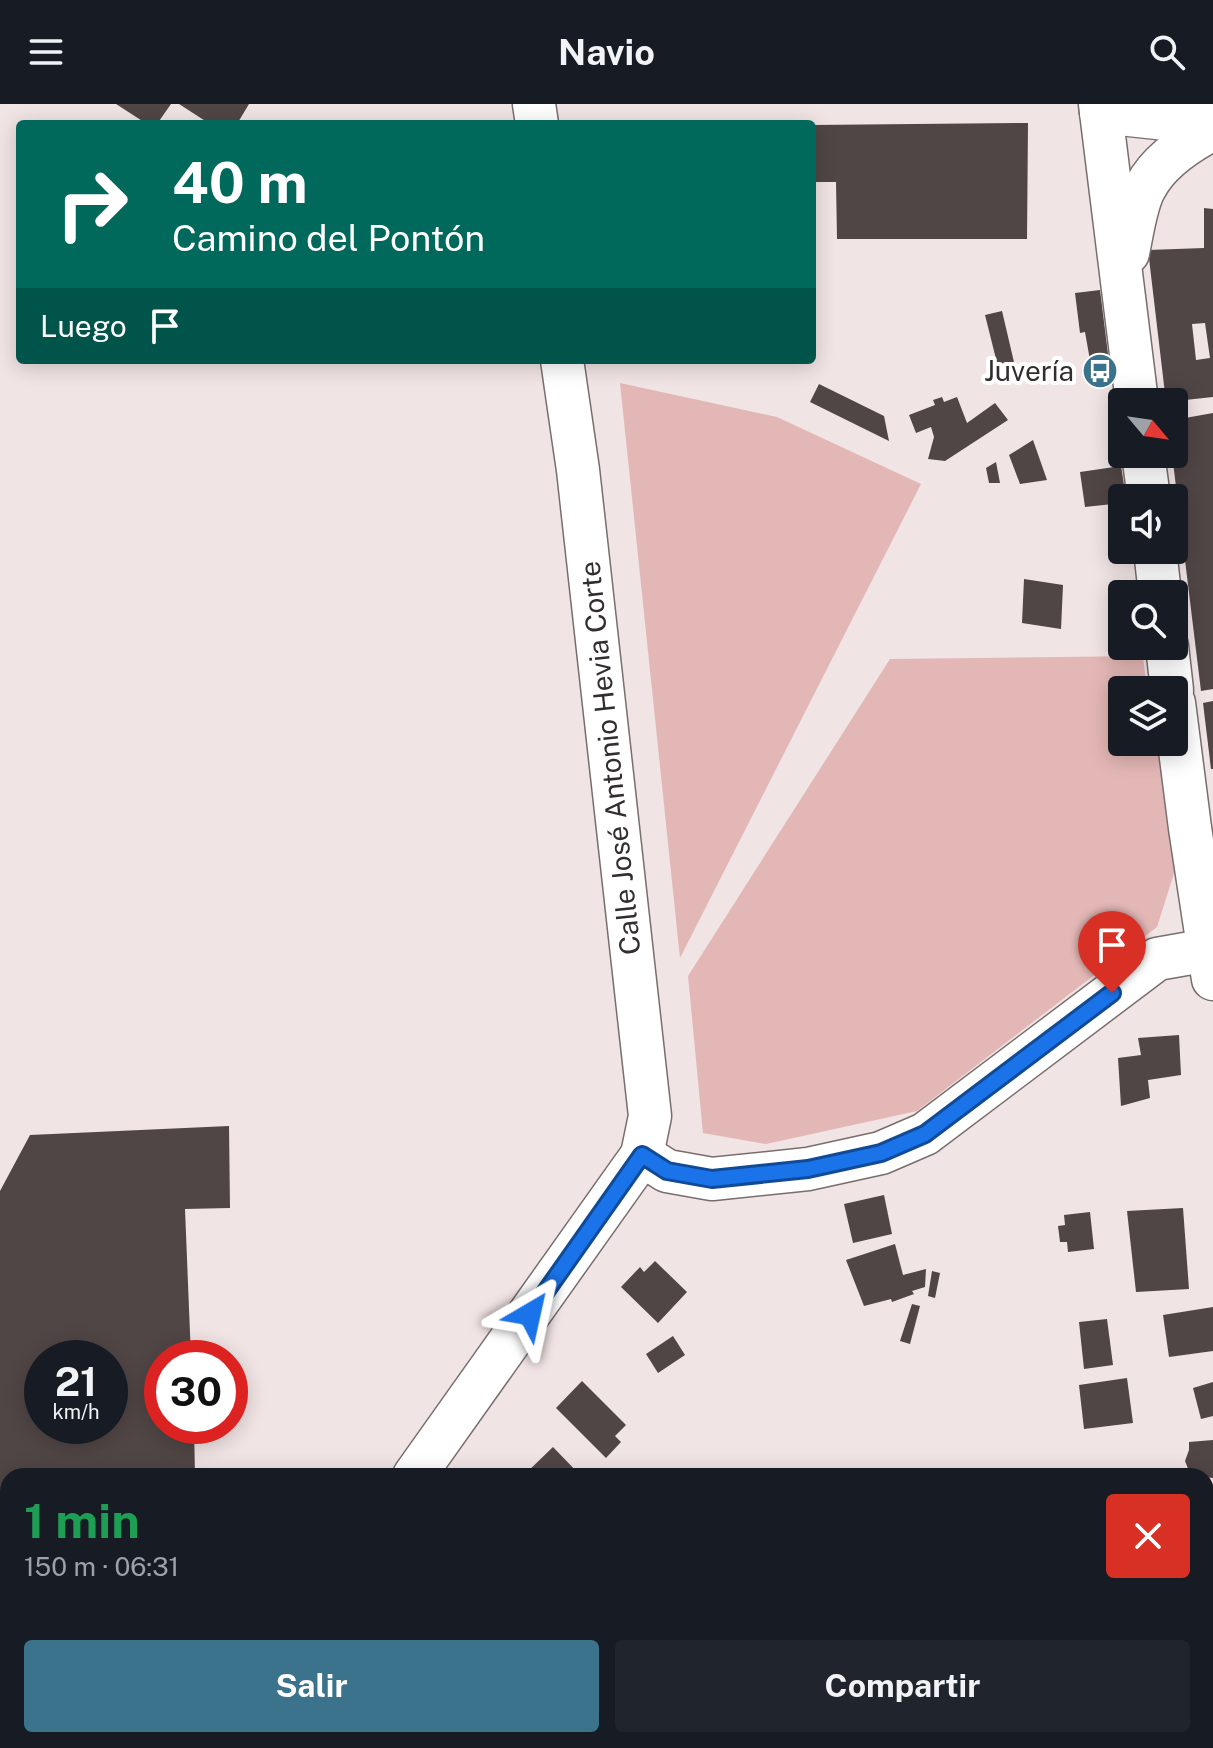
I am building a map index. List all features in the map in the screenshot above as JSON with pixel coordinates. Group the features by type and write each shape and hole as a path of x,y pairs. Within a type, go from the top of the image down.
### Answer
{"street":[{"path":"1135,388 1100,108 1213,127"},
{"path":"1121,277 1145,187 1164,163 1187,143 1213,127"},
{"name":"Calle José Antonio Hevia Corte","path":"563,364 578,470 650,1116 642,1155"},
{"path":"420,1468 642,1155 667,1171 712,1179 808,1169 881,1153 925,1134 1157,959 1210,964 1201,829 1185,756"}],"shaded area":[{"path":"620,383 777,417 921,484 680,958"},
{"path":"1108,656 1108,660 1143,660 1145,676 1108,676 1108,756 1158,756 1177,864 1157,927 917,1111 766,1144 703,1133 688,976 890,659"}],"building":[{"path":"116,104 171,104 160,120 141,120"},
{"path":"179,104 249,104 239,120 204,120"},
{"path":"1028,123 1027,239 837,239 836,182 816,182 816,125"},
{"path":"1204,208 1213,209 1213,397 1188,400 1188,388 1164,388 1148,250 1204,248","holes":["1205,323 1210,358 1196,360 1192,324"]},
{"path":"1100,290 1108,354 1091,366 1085,332 1080,333 1075,293"},
{"path":"1002,311 1017,375 998,367 985,315"},
{"path":"819,384 884,416 889,441 810,402"},
{"path":"942,397 944,402 957,397 967,423 995,403 1008,420 945,461 928,459 934,437 931,427 916,433 909,415 935,405 933,400"},
{"path":"1213,413 1213,689 1201,691 1185,564 1188,564 1188,484 1176,484 1174,468 1188,468 1188,417"},
{"path":"1033,440 1047,480 1020,484 1009,455"},
{"path":"996,462 1000,483 989,483 986,468"},
{"path":"1121,468 1124,484 1108,484 1108,505 1085,507 1080,472"},
{"path":"1024,579 1063,585 1061,629 1022,623"},
{"path":"1213,701 1213,769 1211,769 1203,703"},
{"path":"1179,1035 1181,1075 1148,1080 1150,1098 1121,1106 1118,1058 1141,1055 1138,1038"},
{"path":"229,1126 230,1208 185,1209 190,1340 144,1340 144,1444 194,1444 195,1468 0,1468 0,1191 30,1135"},
{"path":"884,1195 892,1234 853,1243 844,1204"},
{"path":"1183,1208 1189,1289 1136,1292 1127,1211"},
{"path":"1090,1212 1094,1249 1068,1252 1067,1242 1060,1242 1058,1226 1065,1225 1064,1215"},
{"path":"895,1244 903,1275 926,1269 925,1287 892,1302 891,1299 864,1306 846,1260"},
{"path":"655,1261 687,1292 658,1323 621,1287 640,1267 644,1272"},
{"path":"932,1271 940,1273 935,1298 928,1296"},
{"path":"912,1304 920,1306 910,1344 900,1341"},
{"path":"1213,1307 1213,1351 1169,1357 1163,1315"},
{"path":"1107,1319 1113,1365 1084,1369 1079,1322"},
{"path":"673,1336 685,1355 658,1373 646,1354"},
{"path":"1127,1378 1133,1423 1084,1429 1079,1385"},
{"path":"582,1381 626,1425 615,1436 621,1442 606,1458 556,1408"},
{"path":"1213,1382 1213,1416 1201,1419 1193,1388"},
{"path":"1213,1440 1213,1468 1188,1468 1185,1461 1189,1442"},
{"path":"553,1447 573,1468 531,1468"}],"place":[{"name":"Juvería","path":"1100,371"}],"route":[{"path":"530,1314 642,1155 667,1171 712,1179 808,1169 881,1153 925,1134 1112,993"}]}
